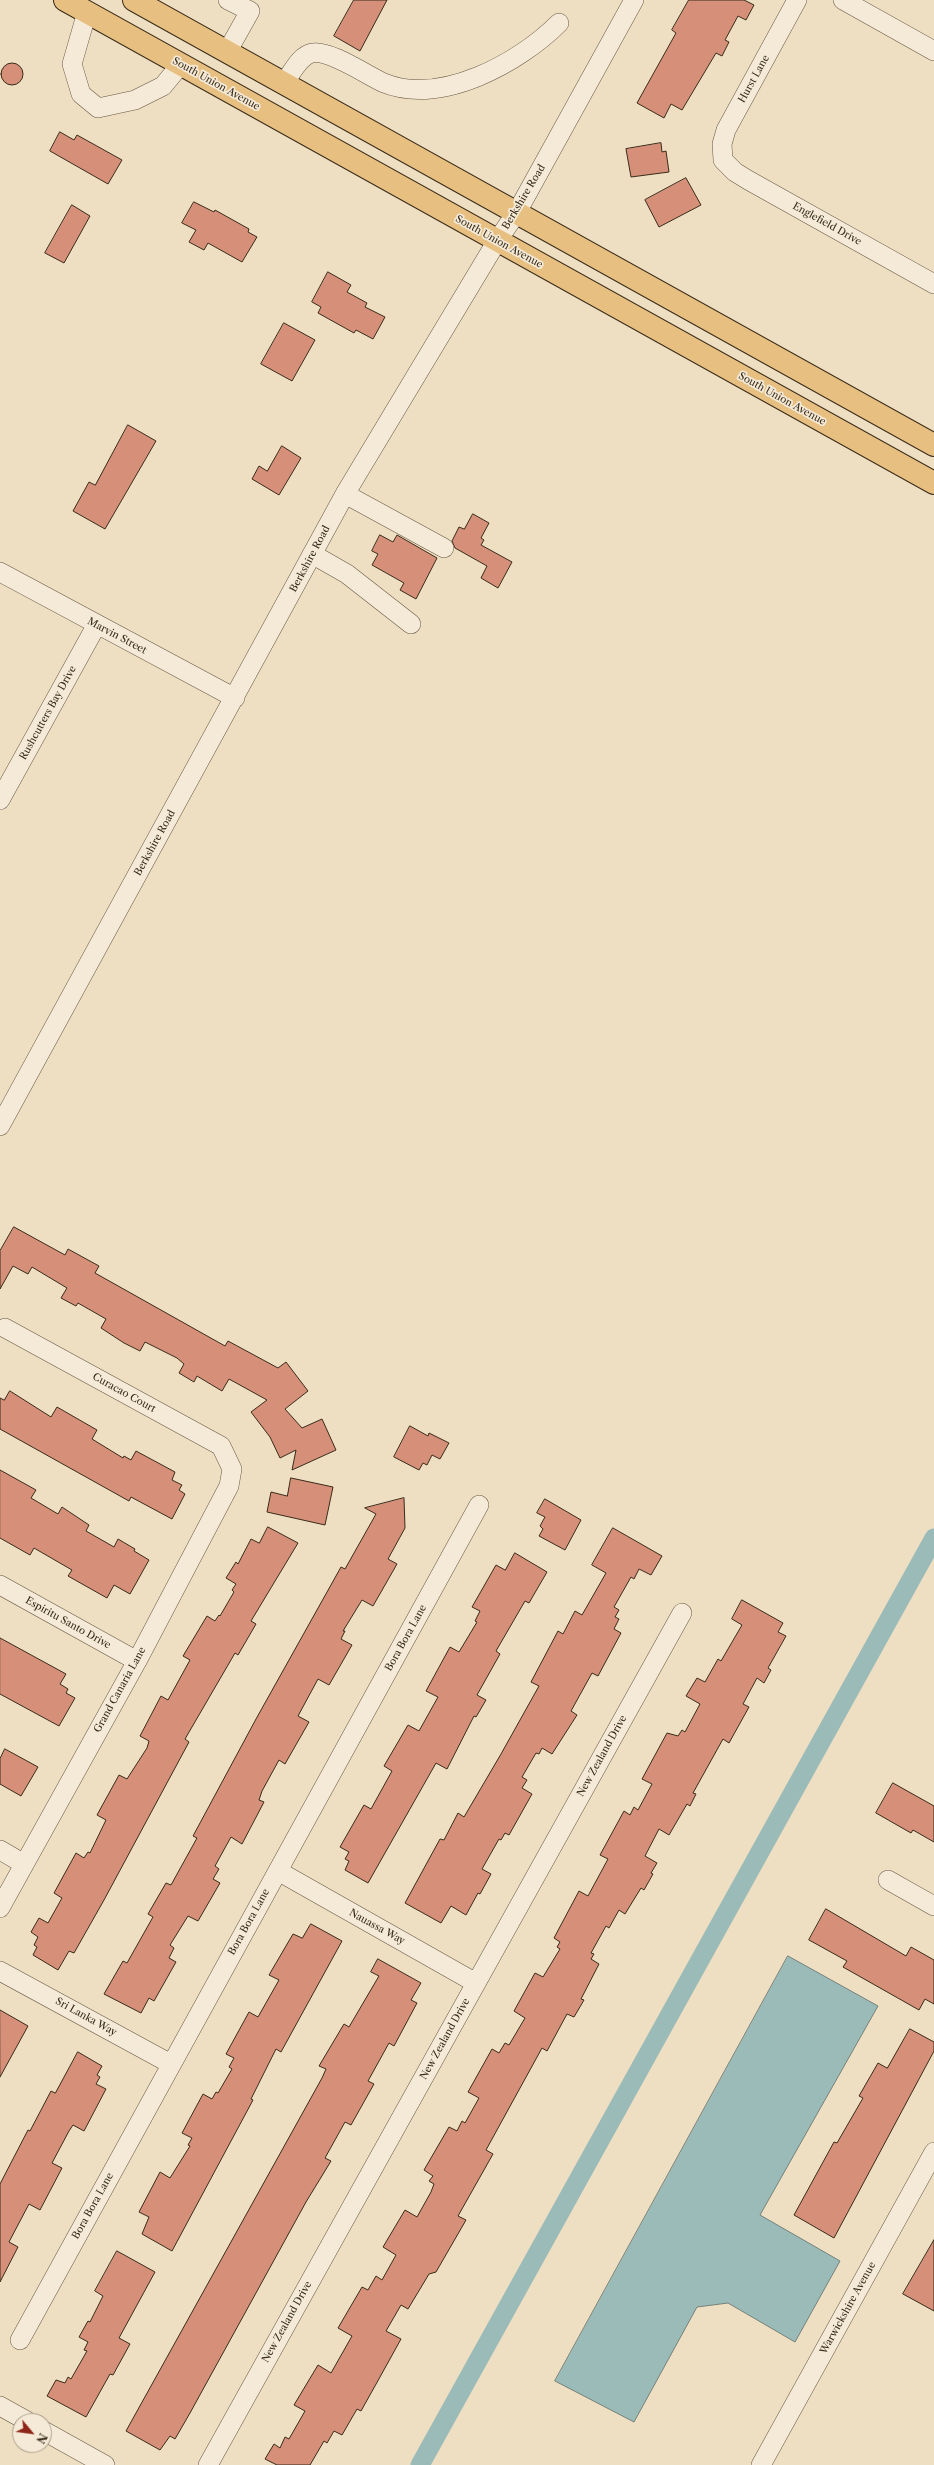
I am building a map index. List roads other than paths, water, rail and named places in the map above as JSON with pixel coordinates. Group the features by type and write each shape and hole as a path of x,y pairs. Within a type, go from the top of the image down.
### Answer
{"main road":[{"name":"South Union Avenue","path":"65,0 934,483"},
{"path":"143,2 284,84 517,212 934,445"}],"street":[{"path":"227,52 250,12 228,0"},
{"name":"Berkshire Road","path":"0,1126 345,494 497,241 517,212 634,0"},
{"name":"Hurst Lane","path":"723,160 722,144 726,130 797,0"},
{"path":"843,0 934,51"},
{"path":"86,12 72,64 81,94 98,108 135,100 163,86 181,64"},
{"path":"284,84 303,56 314,53 337,59 384,83 406,90 439,89 454,85 497,67 540,42 559,23"},
{"name":"Englefield Drive","path":"723,160 735,172 748,180 934,284"},
{"path":"345,494 444,548"},
{"path":"312,554 347,574 411,624"},
{"name":"Marvin Street","path":"0,572 96,626 235,698"},
{"name":"Rushcutters Bay Drive","path":"0,800 96,626"},
{"name":"Curacao Court","path":"5,1328 221,1446 232,1469"},
{"name":"Grand Canaria Lane","path":"0,1908 137,1661 229,1486 232,1469"},
{"name":"Bora Bora Lane","path":"20,2340 479,1505"},
{"name":"Espiritu Santo Drive","path":"0,1585 137,1661"},
{"name":"New Zealand Drive","path":"208,2465 682,1613"},
{"path":"0,1850 24,1864"},
{"name":"Nauassa Way","path":"278,1871 476,1983"},
{"path":"888,1880 934,1906"},
{"name":"Sri Lanka Way","path":"0,1970 171,2064"},
{"name":"Warwickshire Avenue","path":"761,2465 934,2152"},
{"path":"0,2406 12,2413"},
{"path":"52,2435 105,2465"}],"water":[{"path":"788,1956 878,2006 760,2215 840,2261 795,2342 728,2303 697,2307 634,2422 555,2381"}],"waterway":[{"path":"420,2465 934,1538"}]}
